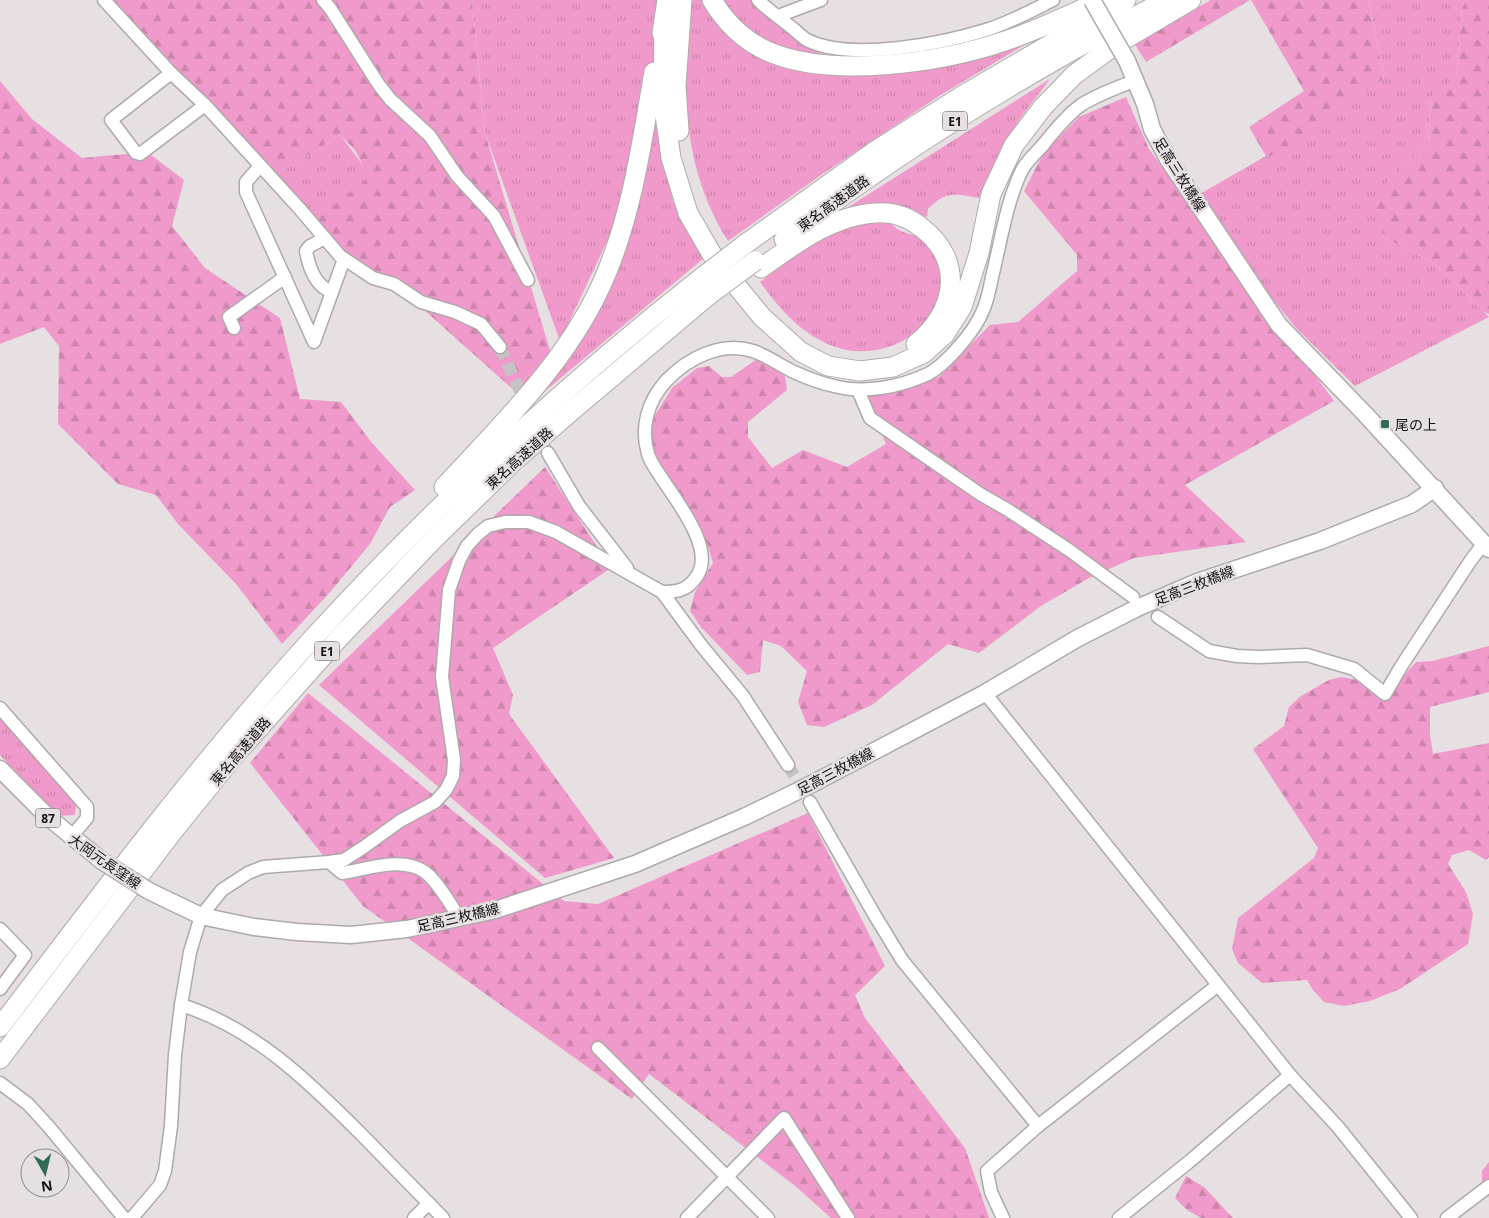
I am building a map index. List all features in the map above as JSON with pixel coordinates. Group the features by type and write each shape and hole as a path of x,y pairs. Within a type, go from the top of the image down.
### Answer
{"highway":[{"path":"216,750 255,697 308,632 493,433 560,355 580,325 606,276 627,215 634,187 667,0"},
{"path":"682,0 676,94 679,133 688,178 701,214 721,248 771,311 800,338 826,352 841,357 871,360 904,351 927,335 942,315 949,294 951,279 945,255 933,236 913,220 888,213 862,214 832,223 758,264"},
{"path":"712,0 725,20 744,38 766,51 802,61 863,66 928,60 979,49 1032,31 1102,0"},
{"name":"東名高速道路","path":"0,1059 174,830 234,756 339,638 433,540 513,462 709,291 744,245 875,152 960,97 1126,0"},
{"name":"東名高速道路","path":"0,1027 216,750 314,638 414,532 514,436 557,398 631,334 758,264 815,215 968,113 1066,54 1166,0"},
{"path":"664,21 663,100 671,158 688,214 714,258 762,317 801,352 828,366 860,371 893,367 924,353 945,334 962,307 978,253 991,194 1014,144 1043,106 1074,75 1115,45 1191,0"}],"main road":[{"name":"足高三枚橋線","path":"1092,0 1127,61 1136,80 1152,129 1168,159 1279,325 1487,546"},
{"name":"足高三枚橋線","path":"201,916 262,928 297,932 351,935 407,929 494,910 635,864 744,817 806,787 985,693 1078,638 1137,608 1197,582 1320,541 1412,504 1434,488"},
{"name":"大岡元長窪線","path":"0,768 48,817 102,861 149,892 201,916"}],"street":[{"path":"104,0 171,72 205,105 344,259 373,278 394,284 421,302 455,312 481,324 500,346"},
{"path":"323,0 390,100 430,136 457,176 494,216 528,280"},
{"path":"758,0 808,40 833,49 860,50 941,41 986,30 1053,0"},
{"path":"778,16 821,0"},
{"path":"171,72 110,120 136,153 140,154 205,105"},
{"path":"662,592 679,592 692,584 702,570 703,556 699,537 648,456 644,431 646,415 654,398 667,381 700,356 722,349 736,348 754,351 795,373 814,380 835,387 858,390 909,381 930,373 947,360 974,329 985,306 1011,199 1023,168 1064,120 1080,106 1136,80"},
{"path":"260,166 246,182 246,192 314,342 344,259"},
{"path":"324,238 310,246 306,251 318,284 332,292"},
{"path":"234,328 229,317 285,277"},
{"path":"858,390 870,418 980,494 1069,550 1133,597"},
{"path":"548,453 579,506 631,573"},
{"path":"0,1083 28,1104 131,1218 160,1185 165,1171 171,1126 175,1055 181,1006 190,952 201,916 222,890 248,873 263,867 344,860 400,821 435,802 446,790 453,776 454,760 442,677 449,590 459,561 467,546 488,526 505,522 529,522 556,532 662,592 701,646 743,696 788,765"},
{"path":"1158,617 1209,650 1236,656 1307,655 1354,669 1385,694 1471,560 1487,546"},
{"path":"985,693 1290,1075 1338,1127 1411,1218"},
{"path":"0,708 87,808 87,818 71,837"},
{"path":"810,802 902,960 1038,1126"},
{"path":"329,862 342,873 399,864 412,866 426,873 460,918"},
{"path":"0,929 25,954 0,990"},
{"path":"1003,1218 991,1192 987,1171 1038,1126 1218,985"},
{"path":"181,1006 196,1010 240,1033 275,1055 311,1084 444,1218"},
{"path":"598,1048 768,1218"},
{"path":"1119,1218 1190,1161 1290,1075"},
{"path":"687,1218 784,1118 848,1218"},
{"path":"1447,1218 1489,1186"},
{"path":"414,1218 429,1203"}],"green space":[{"path":"108,0 472,0 485,133 551,354 517,393 395,284 372,277 312,224 369,177 355,150 340,135 271,178"},
{"path":"472,0 666,0 622,210 560,341 485,133"},
{"path":"692,0 703,0 721,29 737,41 807,68 1036,38 939,96 821,175 728,241 713,213 701,184 693,155 688,124 686,62"},
{"path":"719,0 750,0 800,44 826,56 800,53 752,35"},
{"path":"1211,0 1250,0 1146,62 1134,43"},
{"path":"1251,0 1369,0 1384,78 1330,118 1274,155 1266,156 1249,127 1304,91"},
{"path":"1369,0 1466,0 1462,8 1456,78 1431,97 1428,146 1391,175 1387,239 1434,263 1489,317 1355,386 1296,328 1258,281 1198,195 1266,156 1384,78"},
{"path":"1466,0 1489,0 1489,314 1484,312 1434,263 1387,239 1373,203 1391,175 1428,146 1431,96 1456,78 1462,8"},
{"path":"1050,79 1019,120 986,180 979,198 957,195 946,196 928,209 927,217 915,214 898,205 839,213"},
{"path":"0,81 32,119 82,158 147,152 184,180 172,226 205,268 280,318 300,399 341,402 372,443 415,490 390,507 370,544 332,590 282,644 236,584 178,524 156,495 118,484 58,424 59,346 44,327 0,344"},
{"path":"1126,97 1149,149 1334,401 1185,485 1246,542 1134,558 1089,578 1041,606 979,653 948,644 872,705 824,727 807,725 798,702 807,671 781,646 763,640 760,672 747,675 701,627 690,611 695,592 713,563 707,543 675,487 653,456 650,423 672,388 697,368 709,366 722,377 731,377 757,359 785,376 787,390 748,422 748,437 772,468 803,450 847,467 886,444 865,395 939,377 990,325 1018,322 1077,271 1077,255 1024,191 1044,152 1079,117"},
{"path":"655,119 673,201 688,233 704,258 544,392 570,359 589,327"},
{"path":"340,135 372,177 319,221 271,178"},
{"path":"874,221 889,221 903,232 924,241 937,260 940,276 940,290 935,307 926,322 899,343 882,349 865,351 847,350 830,345 799,326 760,282 809,245 823,237 851,225"},
{"path":"545,467 611,568 493,648 513,695 509,714 614,858 545,878 319,685"},
{"path":"1489,646 1489,692 1430,707 1430,735 1433,754 1489,743 1489,857 1486,860 1469,850 1452,855 1448,864 1466,892 1473,914 1468,944 1400,989 1370,1001 1344,1006 1324,1002 1307,980 1262,983 1238,963 1232,949 1238,918 1314,858 1318,848 1253,749 1284,726 1289,707 1301,696 1329,680 1341,677 1357,680 1383,699 1416,662 1433,661"},
{"path":"308,693 564,901 598,904 808,813 885,966 855,995 865,1018 965,1148 989,1218 831,1218 794,1185 649,1074 632,1099 363,906 250,763"},
{"path":"0,711 76,805 75,815 57,816 0,755"},
{"path":"1489,1162 1489,1197 1482,1188 1482,1171"},
{"path":"1186,1176 1204,1187 1233,1218 1201,1218 1187,1210 1175,1198"}],"tunnel":[{"path":"500,347 548,453"},
{"path":"788,765 806,796"}],"place":[{"name":"尾の上","path":"1385,424"}]}
